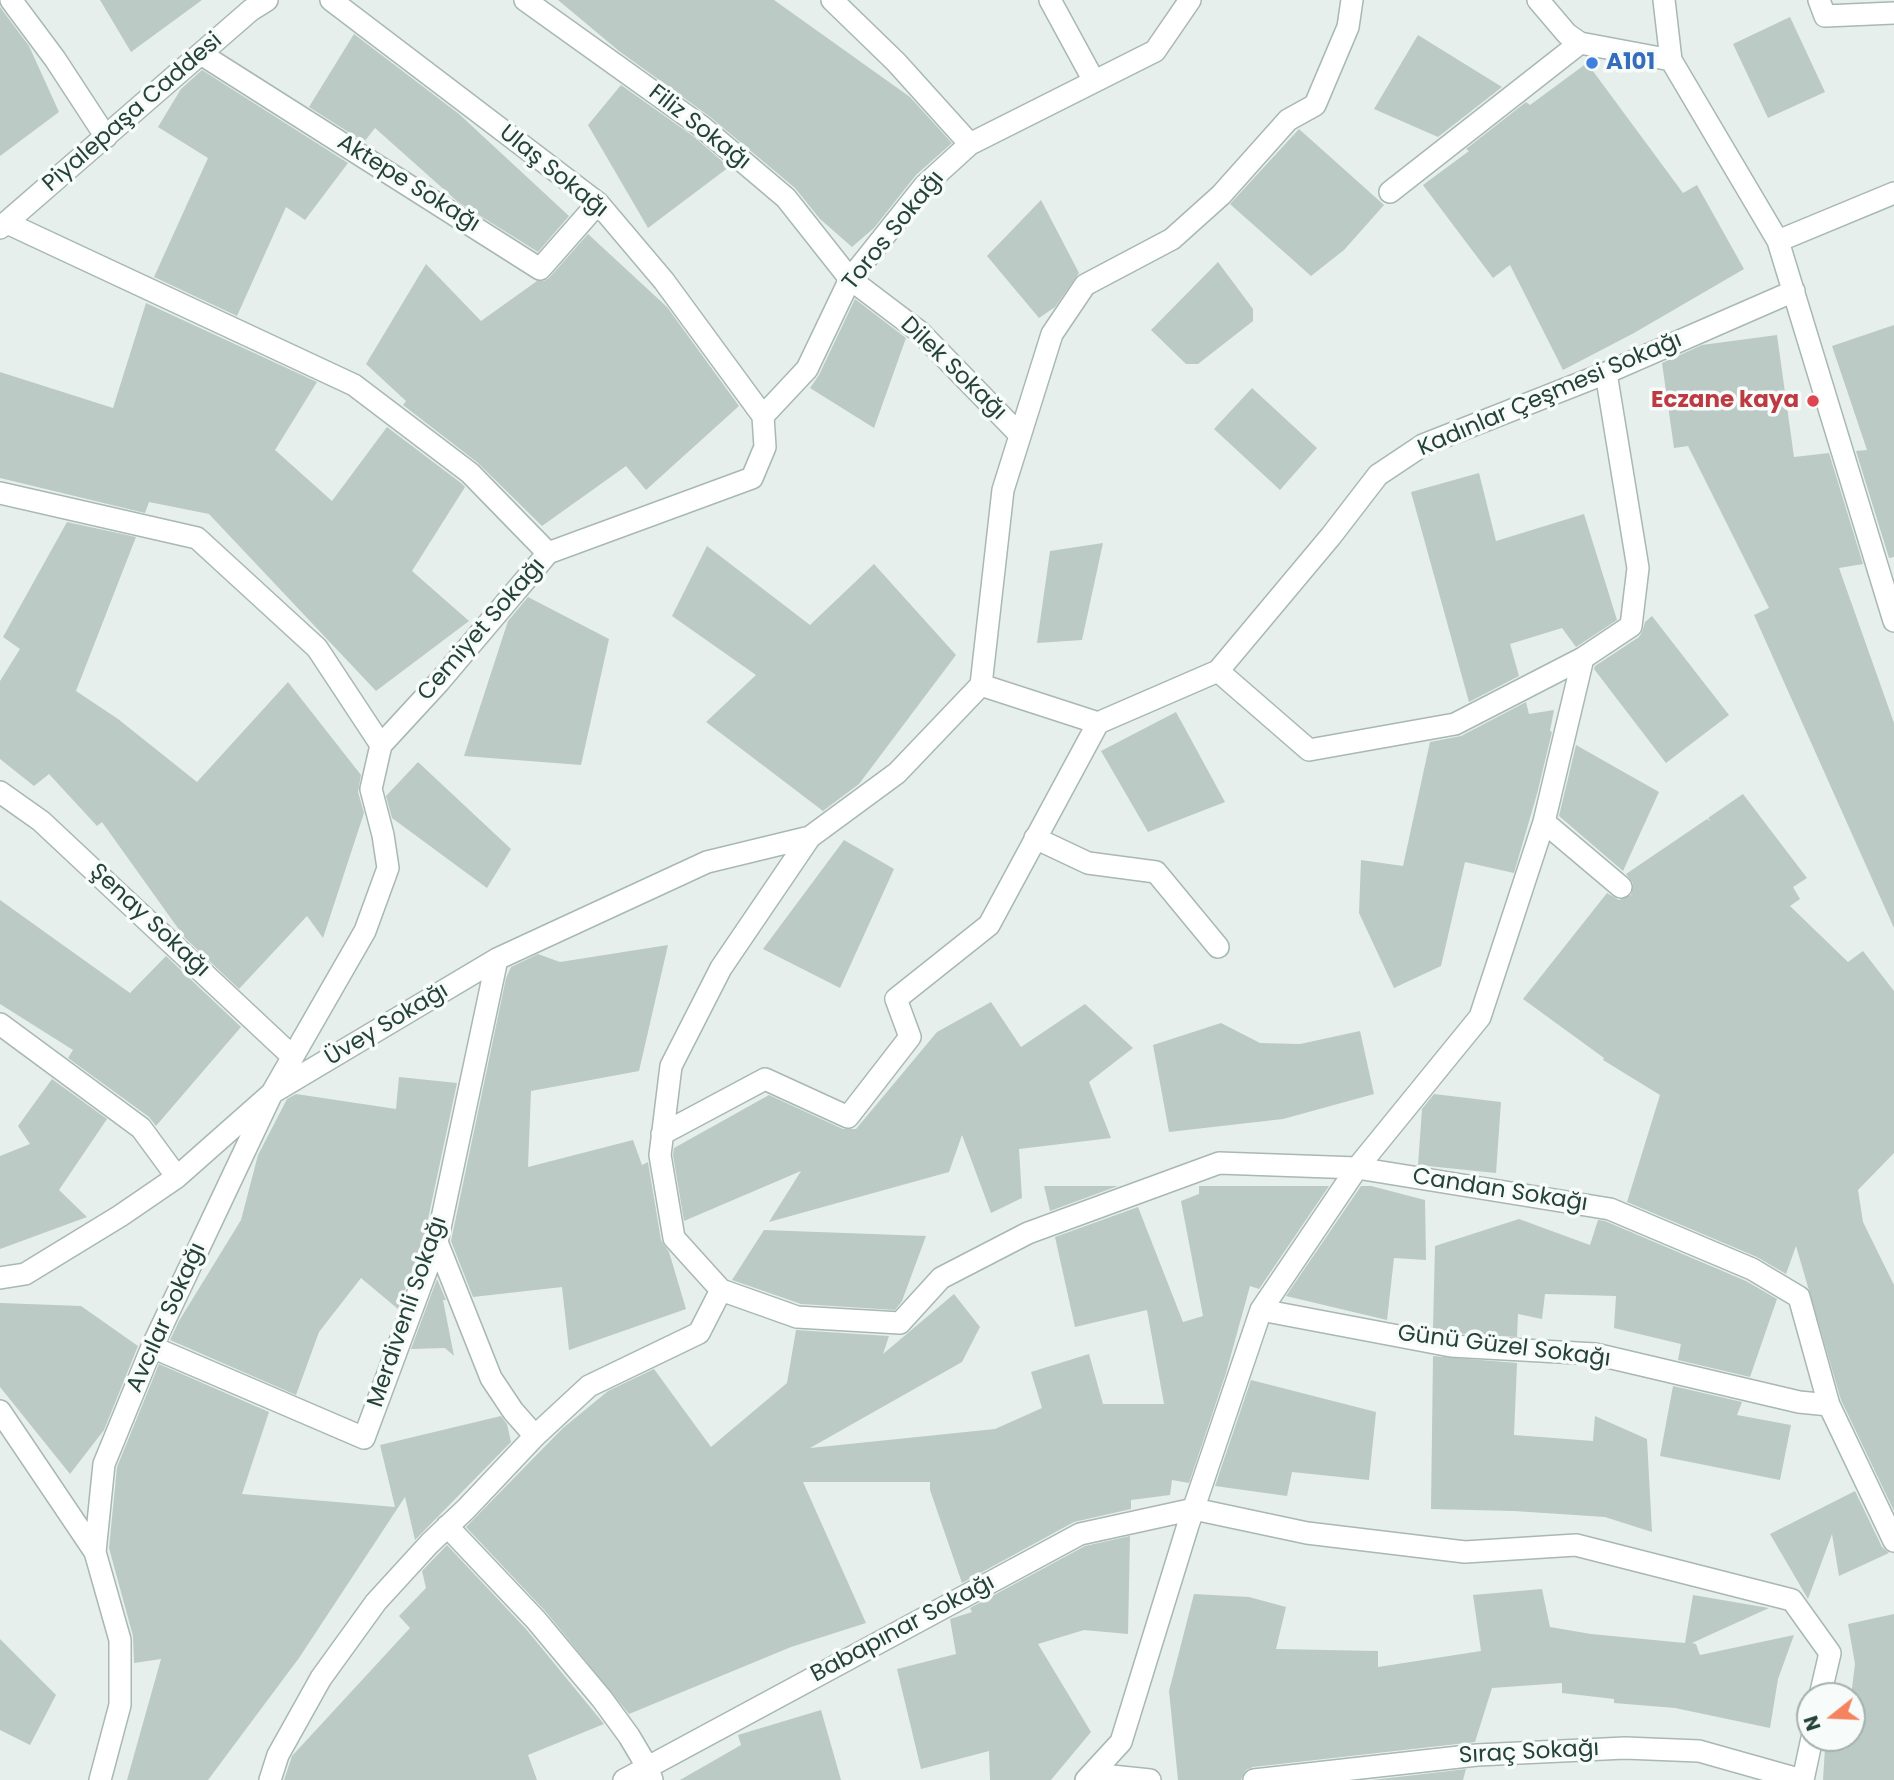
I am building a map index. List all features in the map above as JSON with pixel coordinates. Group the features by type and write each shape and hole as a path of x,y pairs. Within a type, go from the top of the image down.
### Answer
{"street":[{"path":"11,0 55,59 106,137"},
{"name":"Piyalepaşa Caddesi","path":"3,226 251,10 267,0"},
{"name":"Ulaş Sokağı","path":"331,0 598,203 664,281 763,416"},
{"name":"Filiz Sokağı","path":"525,0 701,126 786,198 850,279"},
{"path":"832,0 896,62 970,144"},
{"path":"1050,0 1094,81"},
{"name":"Toros Sokağı","path":"763,416 807,369 850,279 925,185 970,144 1155,51 1190,0"},
{"path":"270,1780 278,1755 321,1678 376,1602 430,1543 589,1385 699,1334 721,1290 674,1238 660,1155 671,1066 722,968 810,837 897,773 981,685 1003,490 1052,334 1085,285 1172,239 1221,195 1288,120 1315,105 1348,27 1352,0"},
{"path":"1538,0 1567,34 1580,43 1671,60"},
{"path":"1664,0 1671,60 1778,241 1885,564 1894,621"},
{"path":"1822,8 1894,13"},
{"path":"1390,192 1580,43"},
{"name":"Aktepe Sokağı","path":"201,54 540,269 598,203"},
{"path":"1778,241 1894,194"},
{"name":"Cemiyet Sokağı","path":"3,226 354,385 470,473 548,553 448,672 381,745 371,789 388,868 365,931 272,1093"},
{"name":"Dilek Sokağı","path":"850,279 920,332 1020,435"},
{"name":"Kadınlar Çeşmesi Sokağı","path":"1098,723 1218,670 1331,536 1378,475 1423,445 1606,373 1794,291"},
{"path":"1218,670 1309,750 1455,724 1583,658 1631,626 1638,568 1606,373"},
{"path":"548,553 752,478 765,447 763,416"},
{"path":"0,493 197,538 317,648 381,745"},
{"path":"1089,1777 1121,1742 1194,1509 1261,1310 1357,1168 1480,1017 1545,822 1583,658"},
{"path":"662,1134 765,1079 848,1117 910,1037 896,999 989,925 1098,723 981,685"},
{"name":"Şenay Sokağı","path":"0,792 41,821 293,1057"},
{"path":"1545,822 1621,887"},
{"name":"Üvey Sokağı","path":"0,1278 25,1274 120,1216 177,1177 272,1093 496,959 707,862 810,837"},
{"path":"1035,838 1088,863 1156,872 1218,947"},
{"name":"Merdivenli Sokağı","path":"152,1347 364,1438 437,1242 496,959"},
{"path":"0,1024 141,1128 177,1177"},
{"name":"Avcılar Sokağı","path":"95,1552 104,1464 152,1347 272,1093"},
{"name":"Candan Sokağı","path":"721,1290 797,1317 900,1323 941,1278 1028,1233 1219,1163 1357,1168 1610,1209 1752,1269 1799,1297 1829,1405 1894,1541"},
{"path":"437,1242 491,1378 513,1411 535,1436"},
{"name":"Günü Güzel Sokağı","path":"1261,1310 1451,1346 1595,1354 1799,1402 1829,1405"},
{"path":"0,1411 95,1552 120,1640 121,1705 100,1780"},
{"path":"1194,1509 1307,1533 1465,1552 1576,1545 1792,1600 1830,1653 1824,1682"},
{"name":"Babapınar Sokağı","path":"624,1780 650,1774 1080,1534 1194,1509"},
{"path":"447,1526 536,1620 602,1699 629,1736 650,1774"},
{"name":"Sıraç Sokağı","path":"1254,1780 1477,1755 1625,1748 1699,1751 1802,1780"},
{"path":"1802,1780 1808,1752"},
{"path":"1089,1777 1150,1780"}],"building":[{"path":"100,0 202,0 131,52"},
{"path":"558,0 774,0 910,97 952,143 916,175 874,228 852,247 820,219 795,188 709,116 619,51"},
{"path":"0,7 29,46 59,112 0,156"},
{"path":"1790,17 1825,92 1768,118 1733,44"},
{"path":"354,34 459,114 569,216 538,252 458,202 375,128 364,142 309,107"},
{"path":"1418,35 1502,87 1438,137 1374,109"},
{"path":"1587,63 1683,193 1697,185 1744,269 1634,333 1563,370 1510,265 1493,278 1423,185 1469,151 1466,149 1526,102 1530,105"},
{"path":"202,70 348,163 305,220 286,207 237,316 154,277 208,158 158,127 181,89"},
{"path":"621,85 693,136 729,167 648,228 588,125"},
{"path":"1299,129 1384,205 1344,250 1311,276 1230,204"},
{"path":"1041,200 1079,273 1055,307 1039,318 987,256"},
{"path":"588,234 667,307 739,406 646,490 626,466 542,526 478,463 403,405 406,401 366,364 426,264 481,321 537,281 549,278"},
{"path":"1218,262 1253,309 1253,321 1198,364 1186,364 1151,330"},
{"path":"855,299 906,338 874,428 810,388 819,375"},
{"path":"146,303 317,382 275,450 332,501 387,427 461,483 465,487 412,571 469,621 376,691 209,514 149,502 145,513 0,478 0,372 113,408"},
{"path":"1894,325 1894,557 1889,558 1856,451 1867,450 1832,346"},
{"path":"1777,335 1794,457 1829,453 1863,564 1839,568 1894,723 1894,928 1754,615 1769,608 1688,446 1674,448 1662,363 1702,345"},
{"path":"1252,388 1317,448 1280,490 1214,429"},
{"path":"1479,473 1496,541 1584,514 1617,620 1576,647 1562,628 1510,644 1519,676 1469,702 1411,492"},
{"path":"67,522 136,537 76,691 118,719 197,782 288,682 361,775 358,792 364,813 323,938 307,916 239,989 185,938 102,822 97,826 49,774 34,786 0,759 0,681 20,649 3,637"},
{"path":"1103,543 1082,640 1037,643 1050,551"},
{"path":"707,546 810,625 874,564 956,655 859,784 823,811 706,722 756,675 672,616"},
{"path":"528,597 609,639 581,765 464,756 508,621"},
{"path":"1652,616 1729,715 1666,763 1594,669 1639,637 1645,622"},
{"path":"1526,702 1529,714 1554,710 1552,732 1537,794 1514,873 1465,862 1441,966 1394,988 1359,913 1361,860 1403,866 1430,742 1461,736"},
{"path":"1176,712 1225,802 1148,832 1101,751"},
{"path":"1576,745 1659,792 1623,871 1559,816"},
{"path":"418,762 511,849 487,888 392,818 386,796"},
{"path":"1743,794 1807,878 1793,887 1800,899 1790,906 1848,962 1863,951 1894,991 1894,1153 1858,1190 1863,1222 1894,1285 1894,1511 1841,1400 1796,1246 1786,1274 1757,1257 1627,1202 1660,1095 1603,1060 1604,1058 1523,999 1607,893 1619,900 1631,895 1633,883 1626,874 1707,819 1711,821 1708,818"},
{"path":"844,840 894,869 840,988 763,949"},
{"path":"0,900 130,993 166,956 241,1027 156,1126 149,1117 68,1058 73,1050 0,1004"},
{"path":"668,945 639,1071 531,1091 528,1167 633,1140 642,1165 648,1162 661,1240 669,1252 686,1309 569,1350 562,1287 473,1297 451,1241 506,978 511,967 538,954 560,962"},
{"path":"991,1002 1021,1047 1085,1004 1133,1048 1089,1082 1111,1138 1019,1149 1022,1198 991,1213 962,1135 949,1172 769,1222 801,1171 684,1221 674,1148 769,1095 843,1129 856,1129 937,1032"},
{"path":"1221,1023 1260,1043 1300,1044 1360,1031 1374,1094 1283,1119 1169,1132 1153,1045"},
{"path":"399,1077 457,1083 424,1238 398,1309 361,1278 319,1332 296,1395 170,1340 241,1220 258,1155 287,1099 296,1094 396,1109"},
{"path":"52,1079 107,1119 59,1190 87,1217 0,1249 0,1156 30,1144 18,1126"},
{"path":"1434,1094 1501,1102 1496,1173 1418,1165 1422,1109"},
{"path":"1044,1186 1118,1186 1050,1211"},
{"path":"1199,1186 1329,1186 1259,1289 1250,1286 1226,1373 1189,1483 1172,1480 1170,1495 1131,1500 1131,1509 1074,1522 962,1583 930,1490 930,1482 803,1482 866,1623 791,1647 629,1714 546,1612 466,1527 563,1428 608,1391 654,1369 711,1447 787,1383 796,1330 889,1336 883,1354 954,1294 980,1327 962,1362 810,1448 995,1429 1042,1408 1031,1372 1089,1354 1103,1404 1164,1404 1147,1310 1075,1327 1055,1237 1138,1207 1183,1322 1203,1316 1181,1201 1199,1194"},
{"path":"1361,1186 1371,1186 1425,1200 1426,1260 1394,1258 1387,1320 1286,1296"},
{"path":"1519,1219 1590,1245 1598,1220 1605,1221 1746,1281 1777,1299 1750,1377 1678,1360 1681,1344 1614,1328 1616,1296 1545,1294 1542,1319 1518,1314 1517,1337 1433,1329 1435,1246"},
{"path":"764,1230 926,1236 902,1301 895,1310 801,1304 732,1280"},
{"path":"437,1279 446,1300 443,1300 454,1356 445,1348 411,1349"},
{"path":"0,1303 81,1306 138,1346 104,1430 70,1474 0,1387"},
{"path":"1433,1356 1517,1363 1514,1435 1593,1441 1595,1416 1647,1439 1652,1532 1605,1517 1431,1509"},
{"path":"159,1364 269,1412 242,1494 395,1507 380,1445 501,1416 507,1424 511,1442 415,1540 405,1497 299,1658 208,1780 127,1780 161,1659 134,1663 133,1636 109,1548 117,1467"},
{"path":"1251,1380 1376,1412 1369,1480 1292,1472 1287,1496 1215,1486"},
{"path":"1673,1386 1742,1402 1737,1415 1791,1425 1780,1480 1660,1456"},
{"path":"1855,1491 1882,1547 1889,1553 1839,1576 1832,1534 1808,1599 1770,1534"},
{"path":"1130,1536 1128,1634 1084,1630 1038,1644 1091,1732 1051,1780 990,1780 989,1751 921,1769 897,1669 956,1654 950,1619 972,1612 970,1608 1085,1546"},
{"path":"447,1545 526,1629 604,1724 528,1755 537,1780 284,1780 292,1756 410,1628 399,1616 426,1588 422,1571"},
{"path":"1542,1589 1550,1627 1591,1634 1685,1643 1693,1595 1769,1608 1692,1643 1696,1644 1700,1655 1794,1635 1778,1679 1770,1728 1675,1708 1614,1703 1614,1699 1562,1693 1562,1683 1492,1688 1475,1742 1253,1767 1246,1770 1241,1780 1178,1780 1169,1691 1194,1594 1249,1597 1286,1607 1276,1649 1378,1651 1378,1667 1481,1651 1473,1595"},
{"path":"1894,1614 1894,1780 1823,1780 1825,1752 1866,1752 1866,1682 1853,1682 1855,1664 1848,1624"},
{"path":"0,1639 56,1695 30,1745 0,1730"},
{"path":"821,1710 841,1780 680,1780 741,1745 738,1735"},
{"path":"1466,1769 1463,1780 1372,1780"}],"place":[{"name":"A101","path":"1592,63"},
{"name":"Eczane kaya","path":"1813,401"}]}
